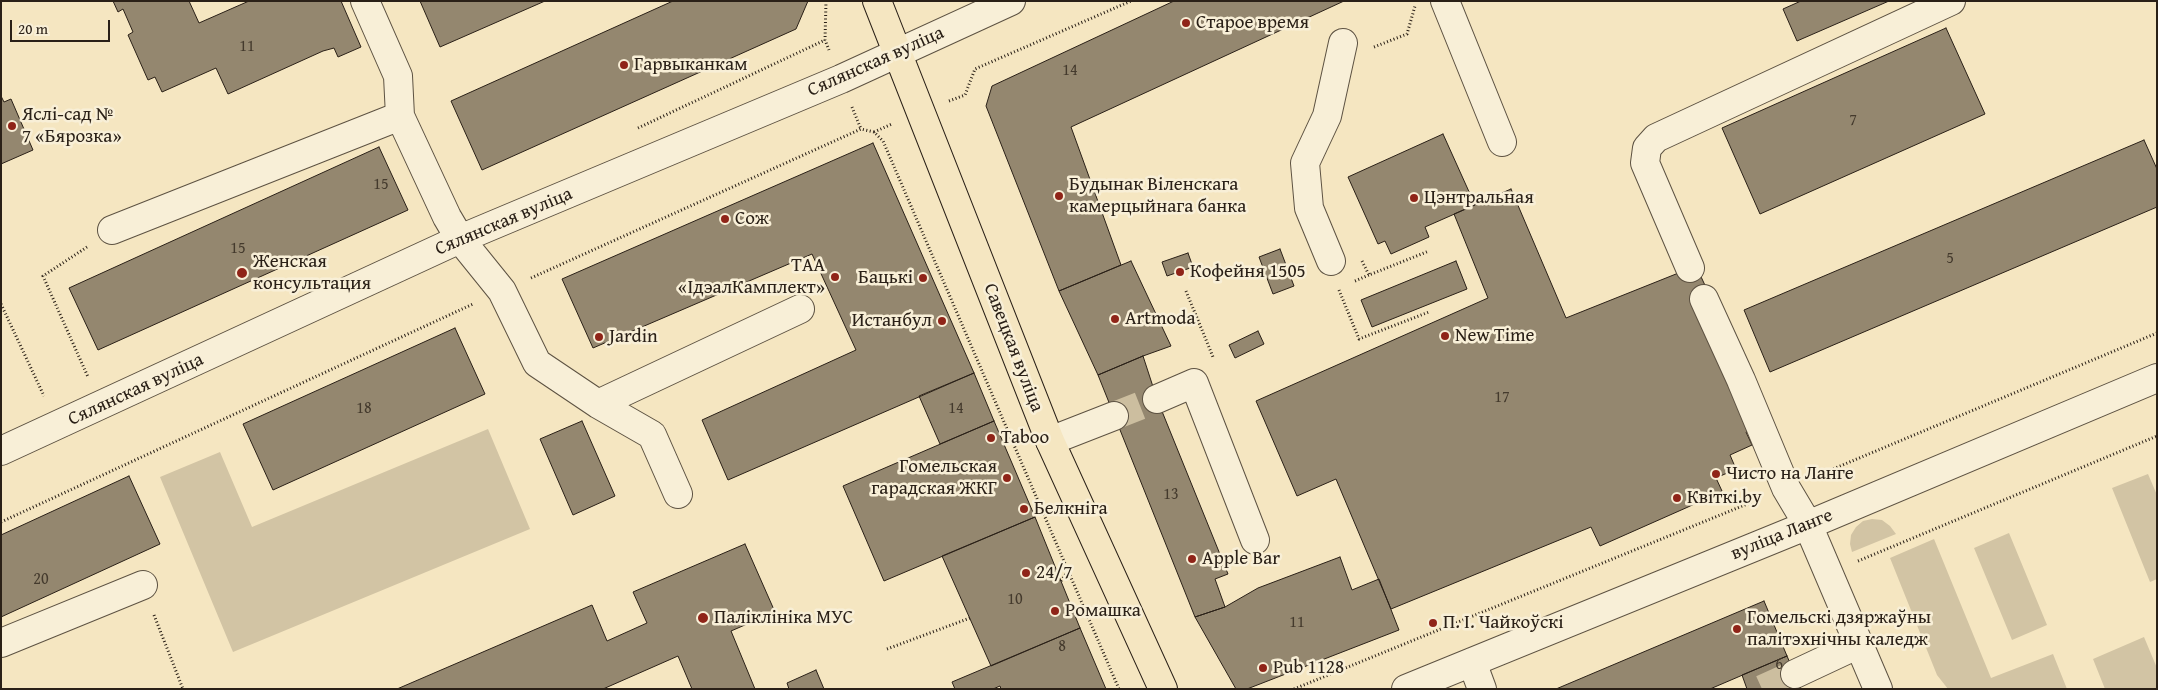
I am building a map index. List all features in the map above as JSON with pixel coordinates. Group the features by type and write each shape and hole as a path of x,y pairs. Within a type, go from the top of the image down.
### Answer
{"main road":[{"name":"Савецкая вуліца","path":"876,1 1050,442 1163,689"}],"street":[{"path":"365,1 398,76 400,116 447,217 460,239 502,291 537,363 598,404 652,435 678,494"},
{"name":"Сялянская вуліца","path":"1,451 460,239 896,54 1011,1"},
{"path":"1445,1 1502,142"},
{"path":"1690,268 1645,163 1647,148 1656,138 1951,1"},
{"path":"1331,261 1310,208 1305,163 1355,46"},
{"path":"112,230 400,116"},
{"path":"1704,299 1741,380 1786,488 1808,525 1878,689"},
{"path":"598,404 800,309"},
{"name":"вуліца Ланге","path":"1406,689 1808,525 2157,378"},
{"path":"1157,399 1194,383 1255,540"},
{"path":"1050,442 1114,416"},
{"path":"1,642 143,586"},
{"path":"1795,674 1859,644"},
{"path":"1472,662 1482,689"}],"path":[{"path":"825,40 826,1"},
{"path":"965,95 975,69 1130,1"},
{"path":"1355,46 1407,34 1417,1"},
{"path":"1,522 502,291 860,130 874,132 883,141 1119,689"},
{"path":"92,384 43,276 112,230"},
{"path":"1353,282 1429,251"},
{"path":"1361,258 1368,275"},
{"path":"1346,285 1338,288 1359,339 1429,312"},
{"path":"1186,291 1220,373 1194,383"},
{"path":"1,304 57,426"},
{"path":"1294,689 1786,488 2157,333"},
{"path":"1857,562 2157,436"},
{"path":"1061,581 1068,570"},
{"path":"143,586 183,689"},
{"path":"887,649 970,618"}],"shaded area":[{"path":"488,429 530,529 233,652 160,477 220,452 252,527"},
{"path":"2148,474 2157,495 2157,579 2150,582 2112,488"},
{"path":"1872,519 1882,520 1896,534 1852,552 1850,544 1851,535 1863,521"},
{"path":"2009,533 2047,625 2012,640 1974,548"},
{"path":"1934,539 1991,678 2053,654 2067,689 1948,689 1937,675 1890,558"},
{"path":"2144,637 2157,668 2157,689 2105,689 2093,659"}],"building":[{"path":"113,1 189,1 199,23 249,1 341,1 361,47 338,57 334,48 323,51 228,94 216,68 162,92 155,77 148,80 128,35 133,32 123,9 118,12"},
{"path":"420,1 545,1 440,47"},
{"name":"Гарвыканкам","path":"673,1 808,1 796,29 482,170 451,101"},
{"name":"Будынак Віленскага камерцыйнага банка","path":"1174,1 1344,1 1071,127 1121,265 1059,291 986,106 992,86"},
{"path":"1801,1 1889,1 1797,41 1783,9"},
{"path":"1946,28 1985,114 1760,214 1722,128"},
{"name":"Яслі-сад № 7 «Бярозка»","path":"1,96 4,102 11,99 33,150 1,164"},
{"name":"Цэнтральная","path":"1443,134 1475,205 1425,227 1429,237 1391,254 1385,241 1378,244 1348,177"},
{"path":"2144,140 2157,169 2157,207 1770,372 1744,310"},
{"path":"873,143 974,373 728,480 702,420 856,350 812,254 593,348 562,279"},
{"path":"379,147 408,210 98,350 69,288"},
{"path":"1511,189 1566,318 1696,266 1710,296 1754,428 1746,432 1752,445 1730,455 1736,469 1716,478 1722,491 1688,507 1600,546 1591,527 1391,609 1336,479 1297,496 1256,401 1488,298 1454,214"},
{"path":"1280,249 1294,286 1273,294 1259,257"},
{"path":"1188,253 1193,267 1167,276 1162,262"},
{"name":"Artmoda","path":"1131,261 1171,346 1098,375 1059,291"},
{"path":"1456,261 1467,289 1372,327 1361,300"},
{"path":"455,328 485,394 273,490 243,424"},
{"path":"1258,331 1264,344 1235,358 1229,345"},
{"path":"1143,356 1157,399 1228,574 1215,579 1225,607 1195,617 1098,375"},
{"path":"974,373 994,421 940,444 919,396"},
{"path":"582,421 615,496 573,515 540,439"},
{"path":"994,421 1035,517 884,581 843,486"},
{"path":"129,476 160,544 1,617 1,535"},
{"path":"1035,517 1080,628 991,666 942,556"},
{"name":"Паліклініка МУС","path":"745,544 775,612 731,631 755,689 692,689 678,656 603,689 397,689 592,605 607,641 647,623 633,592"},
{"path":"1340,557 1352,590 1379,579 1399,630 1247,689 1236,689 1195,617 1225,607 1258,588"},
{"name":"Гомельскі дзяржаўны палітэхнічны каледж","path":"1764,601 1787,656 1710,689 1556,689"},
{"path":"1080,628 1106,689 1001,689 1000,686 993,689 955,689 952,682"},
{"name":"Гомельскі дзяржаўны палітэхнічны каледж","path":"1787,656 1801,689 1747,689 1742,675"},
{"path":"816,670 824,689 789,689 787,683"}],"tunnel":[{"path":"1114,416 1157,399"},
{"path":"1762,689 1795,674"}],"place":[{"name":"Старое время","path":"1186,23"},
{"name":"Гарвыканкам","path":"624,65"},
{"name":"Яслі-сад № 7 «Бярозка»","path":"12,126"},
{"name":"Будынак Віленскага камерцыйнага банка","path":"1059,196"},
{"name":"Цэнтральная","path":"1414,198"},
{"name":"Сож","path":"725,219"},
{"name":"Кофейня 1505","path":"1180,272"},
{"name":"Женская консультация","path":"242,273"},
{"name":"ТАА «ІдэалКамплект»","path":"835,277"},
{"name":"Бацькі","path":"923,278"},
{"name":"Artmoda","path":"1115,319"},
{"name":"Истанбул","path":"942,321"},
{"name":"New Time","path":"1445,336"},
{"name":"Jardin","path":"599,337"},
{"name":"Taboo","path":"991,438"},
{"name":"Чисто на Ланге","path":"1716,474"},
{"name":"Гомельская гарадская ЖКГ","path":"1007,478"},
{"name":"Квiткi.by","path":"1677,498"},
{"name":"Белкніга","path":"1024,509"},
{"name":"Apple Bar","path":"1192,559"},
{"name":"24/7","path":"1026,573"},
{"name":"Ромашка","path":"1055,611"},
{"name":"Паліклініка МУС","path":"703,618"},
{"name":"П. І. Чайкоўскі","path":"1433,623"},
{"name":"Гомельскі дзяржаўны палітэхнічны каледж","path":"1737,629"},
{"name":"Pub 1128","path":"1263,668"}]}
